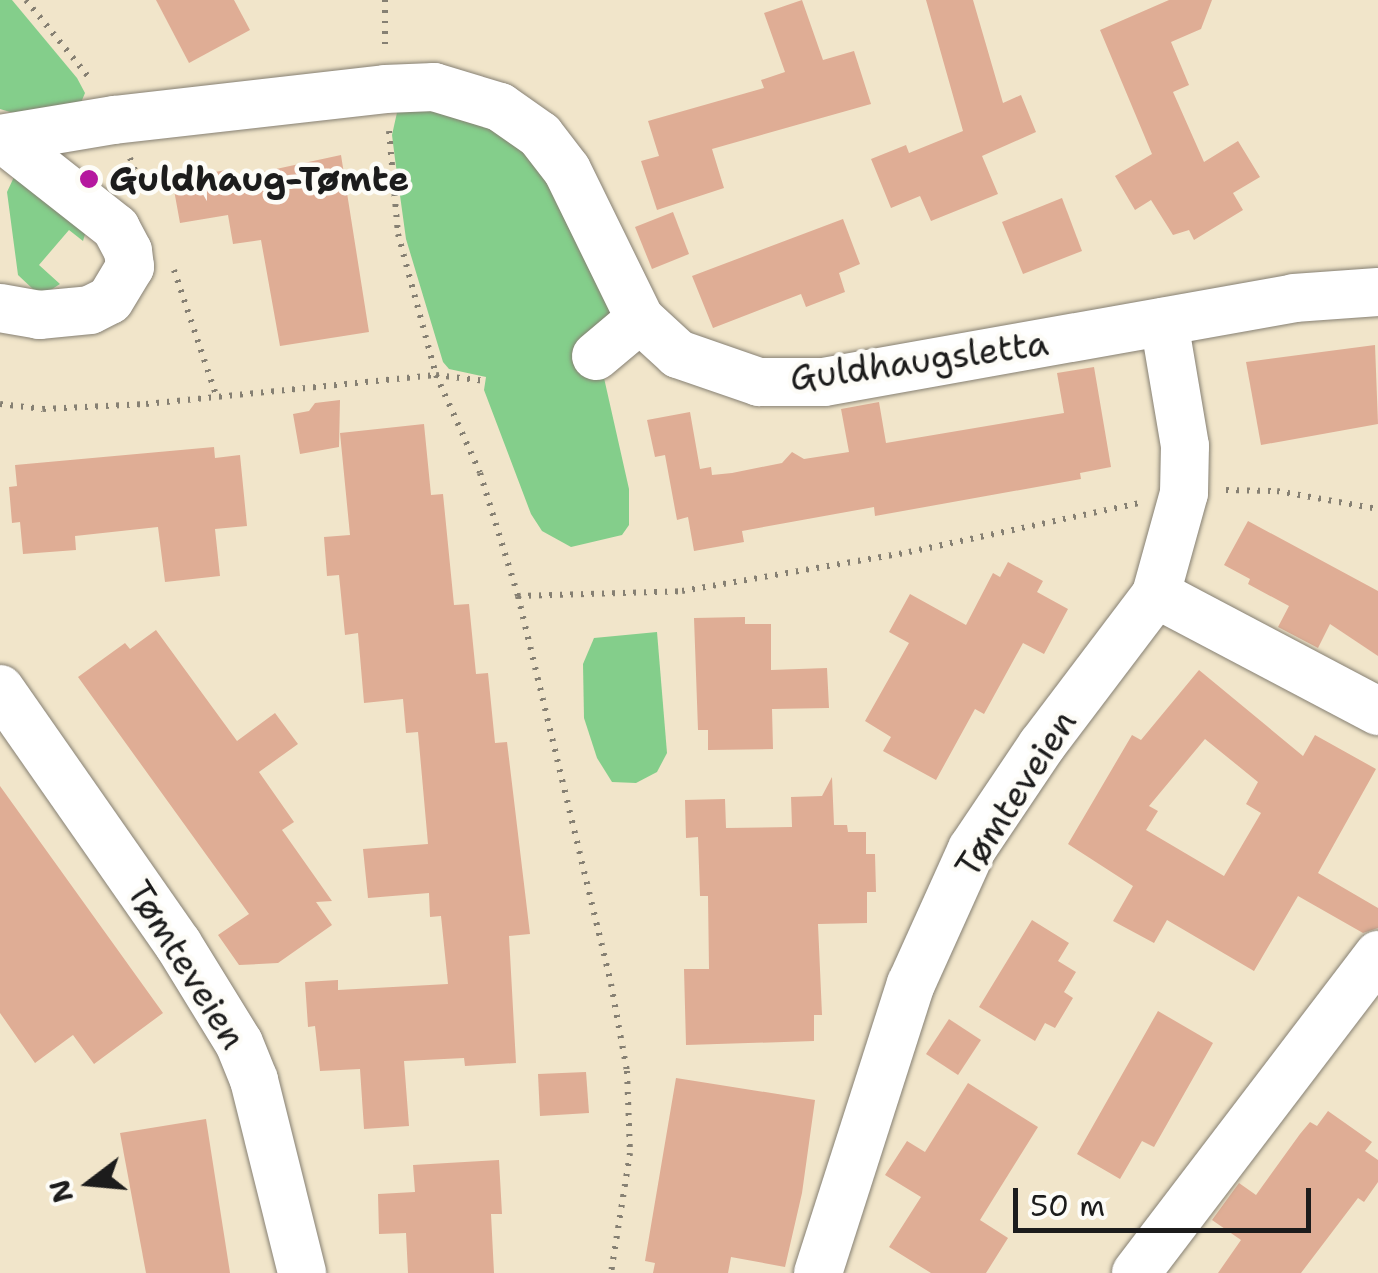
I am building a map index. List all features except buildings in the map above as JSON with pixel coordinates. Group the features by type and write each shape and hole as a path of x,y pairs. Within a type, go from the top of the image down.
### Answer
{"street":[{"name":"Guldhaugsletta","path":"1,139 114,120 385,89 434,87 500,106 540,135 567,170 640,319 678,354 759,382 824,382 1294,298 1378,292"},
{"path":"0,308 39,315 90,310 110,300 130,267 128,250 116,228 1,139"},
{"path":"596,356 640,319"},
{"name":"Tømteveien","path":"830,1268 911,984 972,849 1042,745 1156,594 1184,493 1184,446 1164,322"},
{"path":"1156,594 1378,711"},
{"name":"Tømteveien","path":"3,705 178,944 239,1042 254,1080 302,1273"},
{"path":"1136,1273 1378,954"}],"path":[{"path":"26,0 99,92"},
{"path":"385,89 398,234 436,375 480,474 518,596 628,1071 630,1153 610,1273"},
{"path":"0,404 43,409 108,407 436,375 486,382"},
{"path":"518,596 682,591 909,552 1184,493 1277,491 1378,509"}],"green space":[{"path":"0,0 12,0 77,78 85,93 80,105 17,114 0,109"},
{"path":"398,108 469,115 532,150 616,311 602,369 629,489 629,525 622,535 571,547 542,531 531,514 484,390 486,377 449,369 443,362 406,239 392,135"},
{"path":"14,177 86,231 83,241 69,230 39,265 60,284 46,293 35,291 18,275 7,192"},
{"path":"657,632 667,753 657,772 636,783 612,782 597,758 584,718 583,664 594,638"}],"place":[{"name":"Guldhaug-Tømte","path":"89,179"}]}
